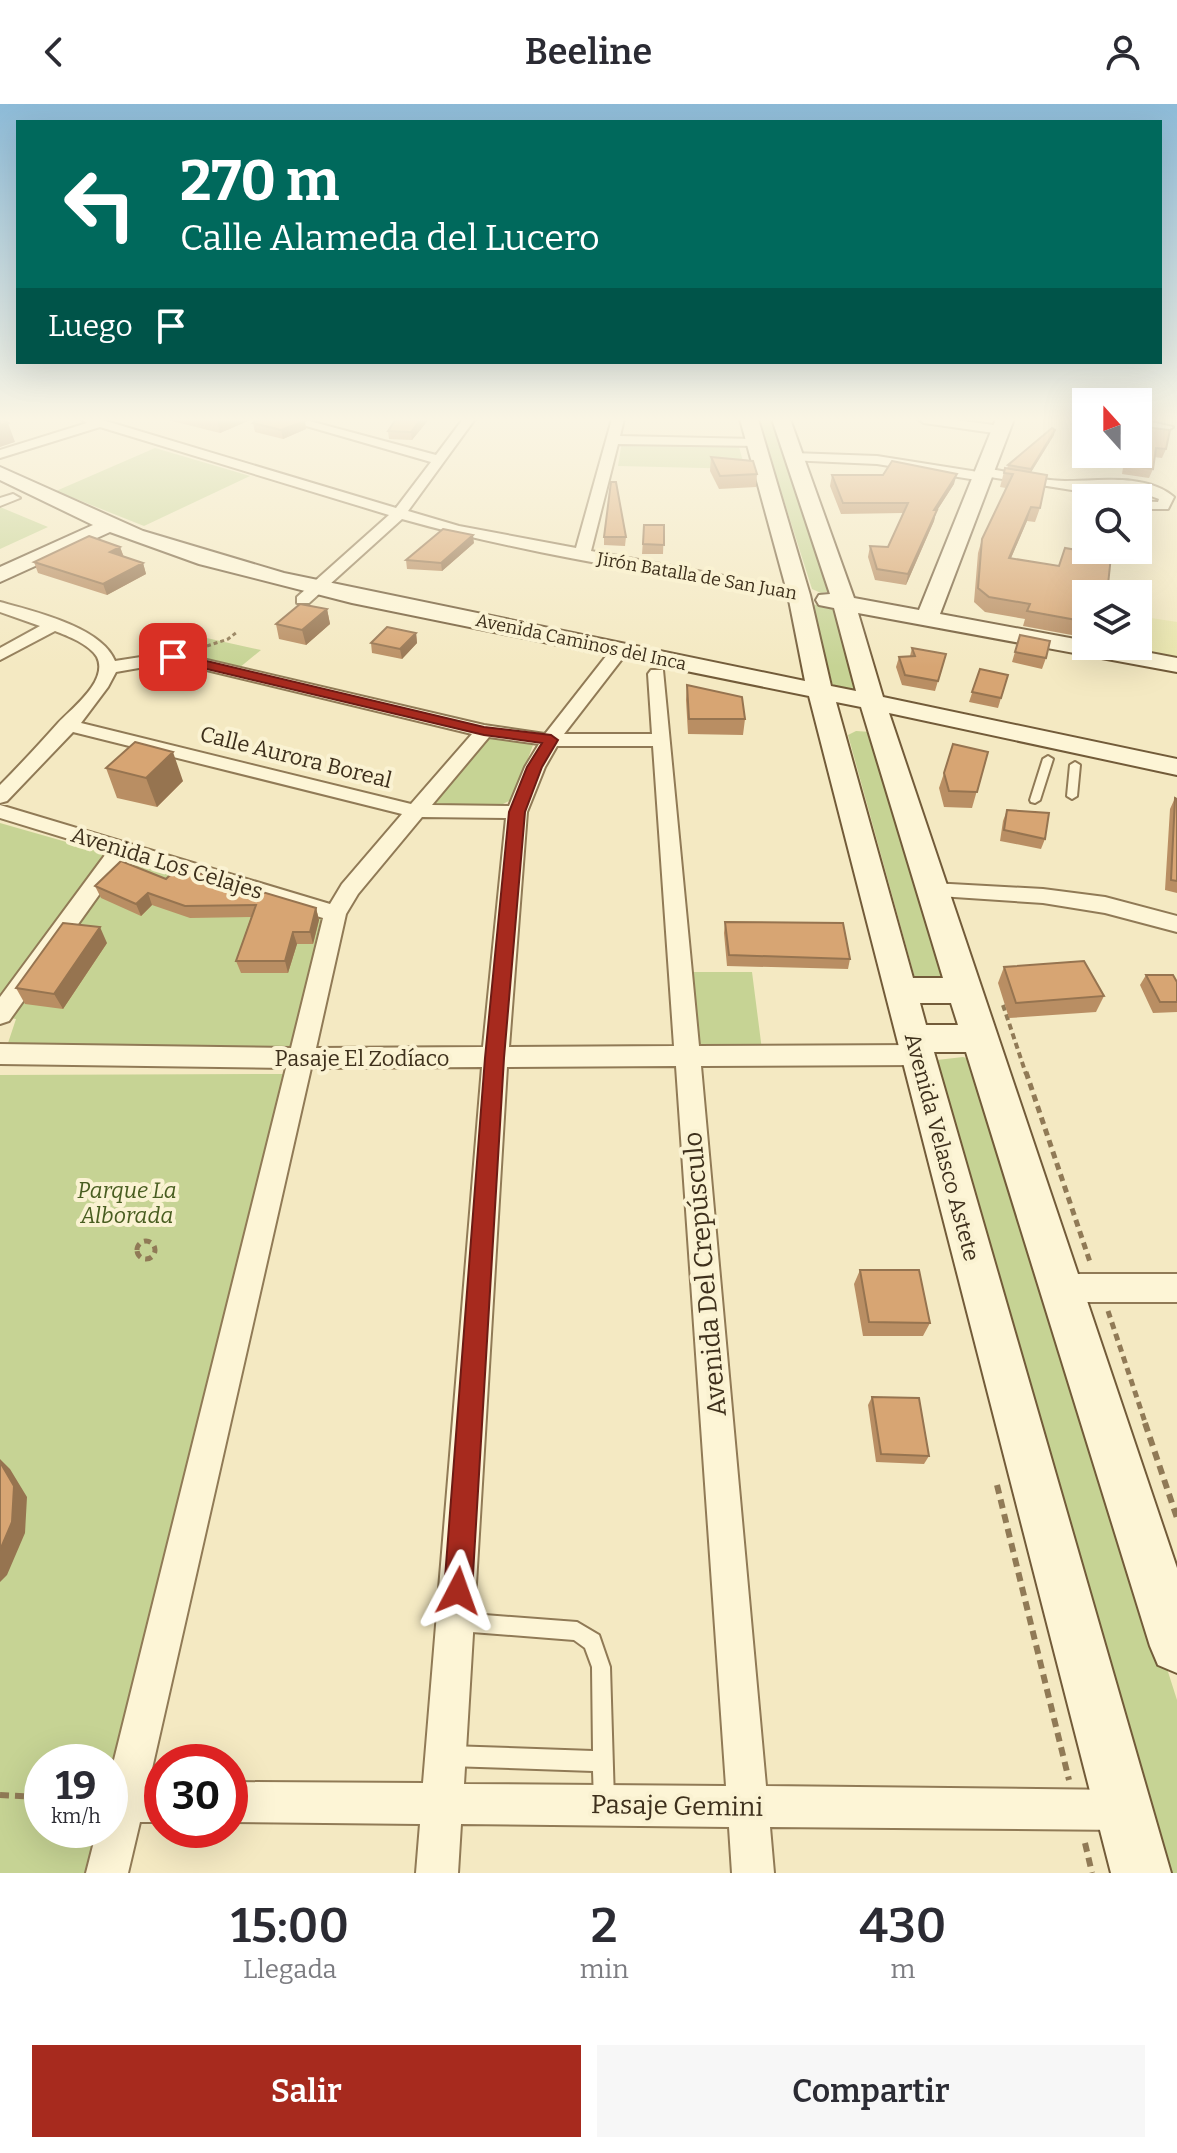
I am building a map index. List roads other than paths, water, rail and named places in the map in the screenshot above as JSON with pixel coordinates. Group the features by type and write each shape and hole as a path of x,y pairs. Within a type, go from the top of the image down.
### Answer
{"main road":[{"name":"Avenida Caminos del Inca","path":"15,502 90,525 240,586 310,594 876,712 1177,767"},
{"name":"Avenida Caminos del Inca","path":"49,502 90,525"},
{"name":"Avenida Velasco Astete","path":"772,502 799,595 822,701 914,1047 1141,1873"},
{"path":"809,502 844,603 932,890 981,993 979,1039 1177,1646"},
{"path":"927,618 973,502"},
{"path":"0,558 90,525"},
{"path":"0,575 90,525"},
{"name":"Jirón Batalla de San Juan","path":"799,595 1177,665"},
{"name":"Avenida Caminos del Inca","path":"614,657 657,674 822,701"},
{"name":"Avenida Caminos del Inca","path":"876,712 1048,759 1177,787"},
{"path":"899,990 981,993"},
{"path":"914,1047 979,1039"}],"street":[{"name":"Jirón Batalla de San Juan","path":"354,502 398,515 582,555 799,595"},
{"path":"310,594 398,515 408,502"},
{"path":"582,555 596,502"},
{"path":"0,607 87,640 103,653 108,668 95,694 0,797"},
{"path":"0,655 52,626"},
{"path":"108,668 173,657 484,731 551,740 662,740"},
{"path":"437,1873 495,1058 517,812 535,767 551,740 614,657"},
{"name":"Avenida Del Crepúsculo","path":"657,674 753,1873"},
{"name":"Calle Aurora Boreal","path":"66,725 414,811 517,812"},
{"path":"107,1873 143,1802 299,1058 335,914 350,889 484,731"},
{"name":"Avenida Los Celajes","path":"0,811 335,914"},
{"path":"0,1015 121,848"},
{"path":"932,890 1043,896 1105,905 1177,924"},
{"name":"Pasaje El Zodíaco","path":"0,1054 495,1058 687,1056 914,1047"},
{"path":"1061,1288 1177,1288"},
{"name":"Pasaje Gemini","path":"248,1802 1124,1810"}],"lane":[{"path":"1035,800 1048,759"},
{"path":"1072,796 1075,765"},
{"path":"456,1622 577,1631 592,1642 601,1667 604,1805"},
{"path":"446,1756 603,1761"}],"park label":[{"name":"Parque La Alborada","path":"127,1202"}]}
